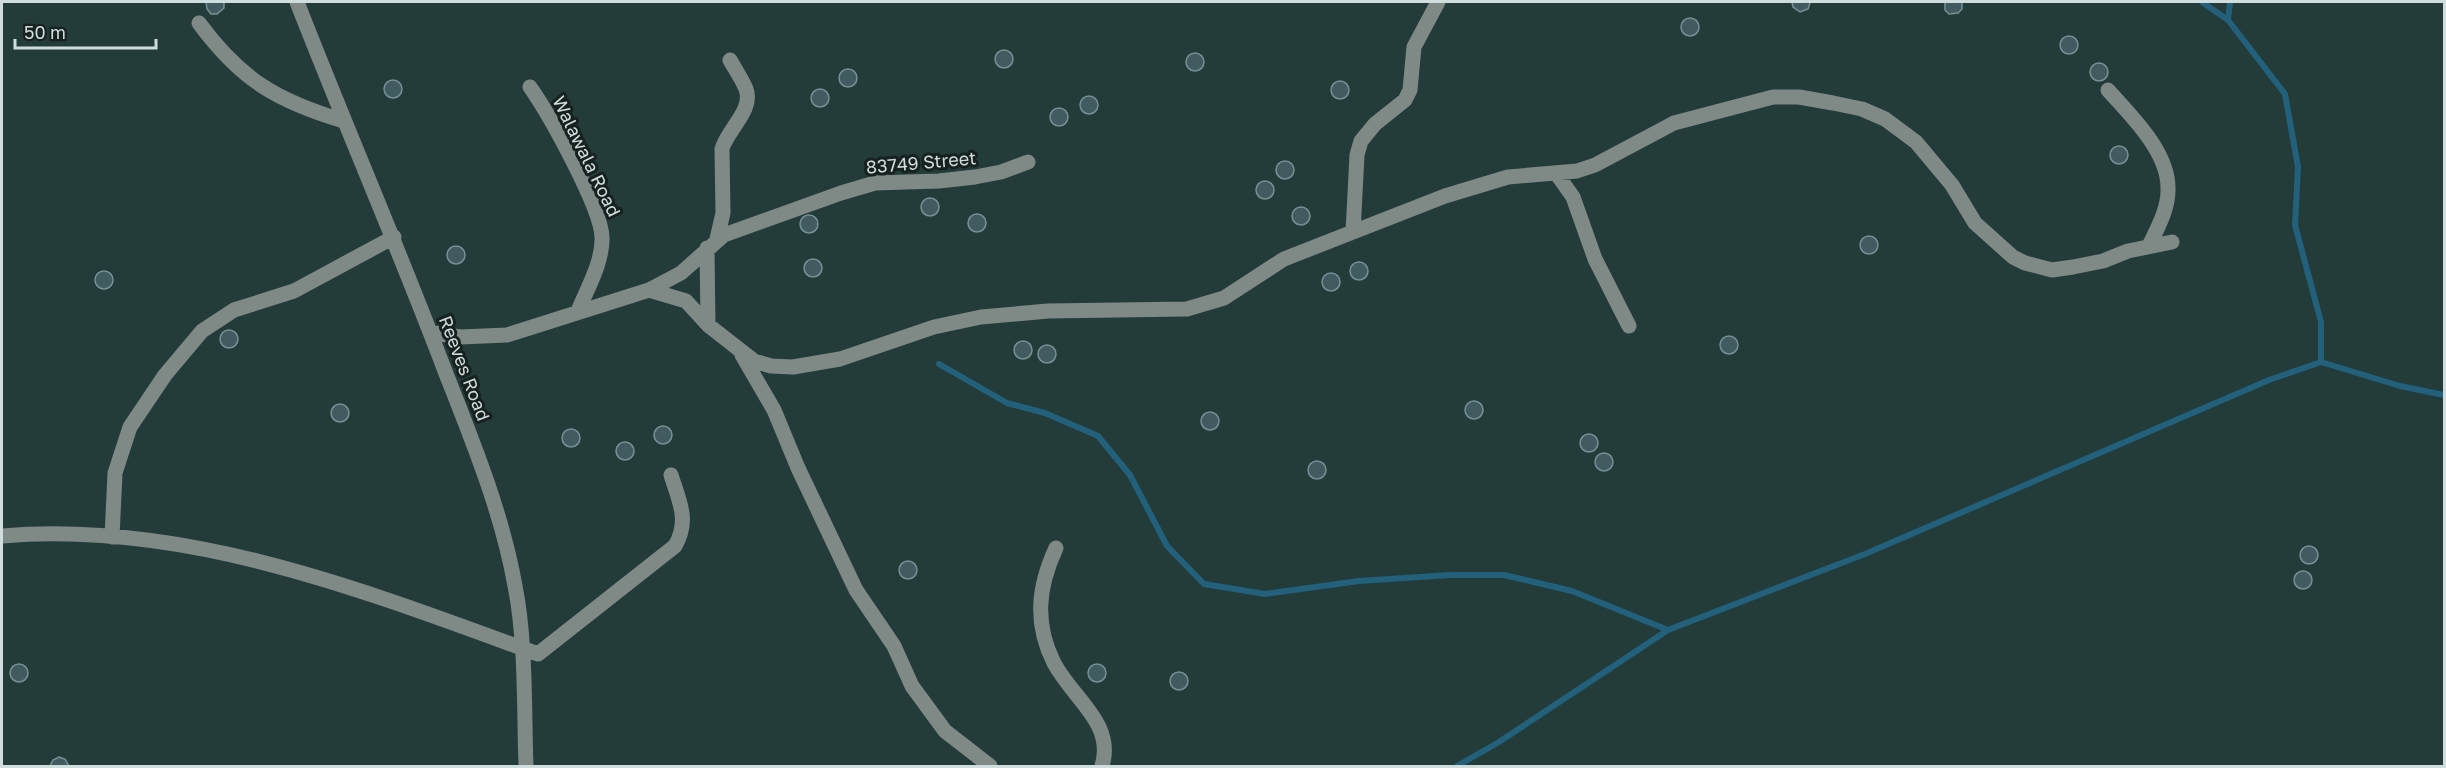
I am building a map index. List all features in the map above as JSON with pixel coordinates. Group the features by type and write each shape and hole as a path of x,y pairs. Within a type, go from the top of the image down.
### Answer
{"street":[{"name":"Reeves Road","path":"297,2 344,122 394,237 472,443 501,531 516,587 526,766"},
{"path":"1353,232 1357,155 1361,141 1375,124 1405,100 1410,90 1414,47 1438,2"},
{"path":"199,23 228,60 272,94 344,122"},
{"path":"708,325 712,244 723,213 722,149 724,139 746,106 747,91 730,60"},
{"name":"Walawala Road","path":"530,87 547,111 601,224 601,253 578,311"},
{"path":"2108,90 2148,140 2167,176 2169,191 2149,246"},
{"path":"649,290 687,301 708,325 741,354 771,366 813,366 934,327 981,317 1048,311 1187,309 1207,306 1244,287 1284,259 1486,182 1508,177 1556,173 1595,165 1674,123 1773,98 1799,97 1862,109 1885,119 1916,142 1952,185 1975,223 2013,257 2025,263 2052,270 2073,267 2172,242"},
{"name":"83749 Street","path":"430,332 460,337 507,335 649,290 681,273 712,244 866,185 955,180 1001,172 1028,162"},
{"path":"1556,173 1576,204 1594,259 1629,326"},
{"path":"112,537 115,473 133,420 165,375 202,331 234,310 294,291 394,237"},
{"path":"741,354 774,410 792,455 856,590 894,646 912,686 945,731 990,766"},
{"path":"2,536 46,532 112,537 215,553 301,573 386,598 538,654 675,546 682,533 683,517 671,474"},
{"path":"1056,548 1040,590 1040,608 1054,662 1103,733 1106,753 1102,766"}],"building":[{"path":"206,2 224,2 224,8 217,14 211,14"},
{"path":"1792,2 1810,3 1808,9 1800,12 1793,7"},
{"path":"1945,2 1962,2 1962,9 1958,13 1949,14 1945,10"},
{"path":"1686,18 1694,18 1699,23 1697,34 1686,36 1681,31 1681,23"},
{"path":"2065,36 2073,36 2078,41 2076,52 2065,54 2060,49 2060,41"},
{"path":"1000,50 1008,50 1013,55 1011,66 1000,68 995,63 995,55"},
{"path":"1191,53 1199,53 1204,58 1202,69 1191,71 1186,66 1186,58"},
{"path":"2095,63 2103,63 2108,68 2106,79 2095,81 2090,76 2090,68"},
{"path":"844,69 852,69 857,74 855,85 844,87 839,82 839,74"},
{"path":"389,80 397,80 402,85 400,96 389,98 384,93 384,85"},
{"path":"1336,81 1344,81 1349,86 1347,97 1336,99 1331,94 1331,86"},
{"path":"816,89 824,89 829,94 827,105 816,107 811,102 811,94"},
{"path":"1085,96 1093,96 1098,101 1096,112 1085,114 1080,109 1080,101"},
{"path":"1055,108 1063,108 1068,113 1066,124 1055,126 1050,121 1050,113"},
{"path":"2115,146 2123,146 2128,151 2126,162 2115,164 2110,159 2110,151"},
{"path":"1281,161 1289,161 1294,166 1292,177 1281,179 1276,174 1276,166"},
{"path":"1261,181 1269,181 1274,186 1272,197 1261,199 1256,194 1256,186"},
{"path":"926,198 934,198 939,203 937,214 926,216 921,211 921,203"},
{"path":"1297,207 1305,207 1310,212 1308,223 1297,225 1292,220 1292,212"},
{"path":"973,214 981,214 986,219 984,230 973,232 968,227 968,219"},
{"path":"805,215 813,215 818,220 816,231 805,233 800,228 800,220"},
{"path":"1865,236 1873,236 1878,241 1876,252 1865,254 1860,249 1860,241"},
{"path":"452,246 460,246 465,251 463,262 452,264 447,259 447,251"},
{"path":"809,259 817,259 822,264 820,275 809,277 804,272 804,264"},
{"path":"1355,262 1363,262 1368,267 1366,278 1355,280 1350,275 1350,267"},
{"path":"100,271 108,271 113,276 111,287 100,289 95,284 95,276"},
{"path":"1327,273 1335,273 1340,278 1338,289 1327,291 1322,286 1322,278"},
{"path":"225,330 233,330 238,335 236,346 225,348 220,343 220,335"},
{"path":"1725,336 1733,336 1738,341 1736,352 1725,354 1720,349 1720,341"},
{"path":"1019,341 1027,341 1032,346 1030,357 1019,359 1014,354 1014,346"},
{"path":"1043,345 1051,345 1056,350 1054,361 1043,363 1038,358 1038,350"},
{"path":"1470,401 1478,401 1483,406 1481,417 1470,419 1465,414 1465,406"},
{"path":"336,404 344,404 349,409 347,420 336,422 331,417 331,409"},
{"path":"1206,412 1214,412 1219,417 1217,428 1206,430 1201,425 1201,417"},
{"path":"659,426 667,426 672,431 670,442 659,444 654,439 654,431"},
{"path":"567,429 575,429 580,434 578,445 567,447 562,442 562,434"},
{"path":"1585,434 1593,434 1598,439 1596,450 1585,452 1580,447 1580,439"},
{"path":"621,442 629,442 634,447 632,458 621,460 616,455 616,447"},
{"path":"1600,453 1608,453 1613,458 1611,469 1600,471 1595,466 1595,458"},
{"path":"1313,461 1321,461 1326,466 1324,477 1313,479 1308,474 1308,466"},
{"path":"2305,546 2313,546 2318,551 2316,562 2305,564 2300,559 2300,551"},
{"path":"904,561 912,561 917,566 915,577 904,579 899,574 899,566"},
{"path":"2299,571 2307,571 2312,576 2310,587 2299,589 2294,584 2294,576"},
{"path":"15,664 23,664 28,669 26,680 15,682 10,677 10,669"},
{"path":"1093,664 1101,664 1106,669 1104,680 1093,682 1088,677 1088,669"},
{"path":"1175,672 1183,672 1188,677 1186,688 1175,690 1170,685 1170,677"},
{"path":"59,757 65,759 69,766 50,766 53,760"}],"waterway":[{"path":"2202,2 2228,20 2285,94 2298,167 2295,225 2321,322 2321,362"},
{"path":"2228,20 2230,2"},
{"path":"1457,766 1499,742 1668,630 1865,554 2269,380 2321,362 2400,386 2444,395"},
{"path":"939,364 1007,403 1045,413 1098,436 1130,475 1167,546 1204,584 1265,594 1359,581 1450,575 1504,575 1572,591 1668,630"}]}
